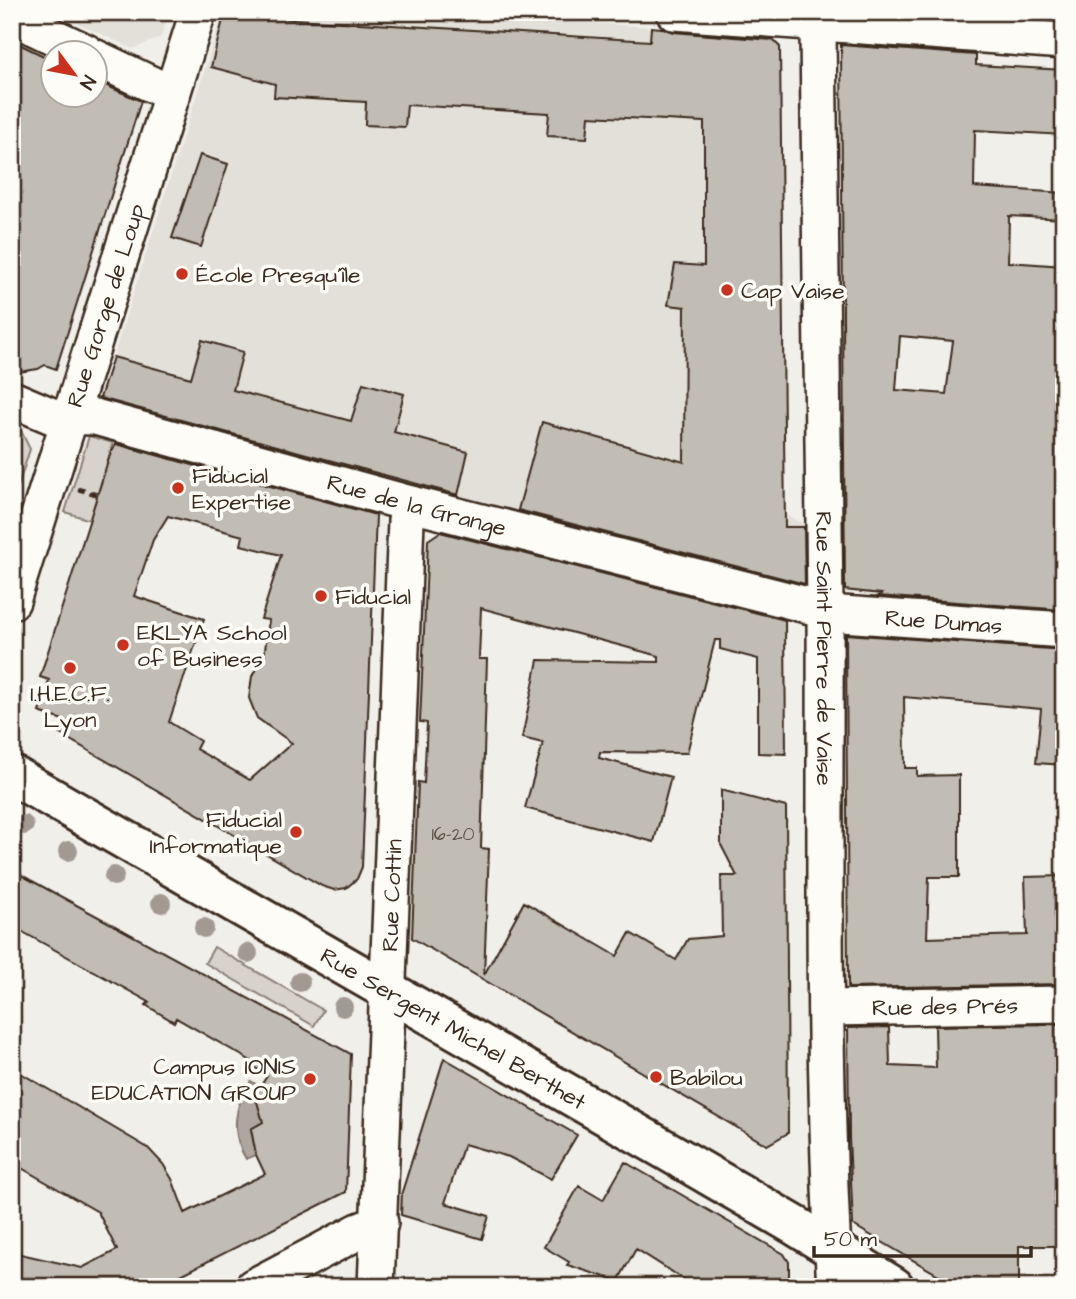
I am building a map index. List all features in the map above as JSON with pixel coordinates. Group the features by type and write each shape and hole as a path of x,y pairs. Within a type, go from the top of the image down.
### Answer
{"main road":[{"name":"Rue Sergent Michel Berthet","path":"12,775 832,1247 894,1287"}],"street":[{"name":"Rue Gorge de Loup","path":"12,601 198,12"},
{"path":"674,12 815,17 1064,41"},
{"path":"12,17 56,38"},
{"name":"Rue Saint Pierre de Vaise","path":"815,17 825,609 826,1008 835,1287"},
{"path":"108,64 172,94"},
{"name":"Rue de la Grange","path":"12,399 52,416 95,417 411,504 825,609"},
{"name":"Rue Cottin","path":"376,1287 407,521 411,504"},
{"name":"Rue Dumas","path":"825,609 842,614 1064,630"},
{"name":"Rue des Prés","path":"826,1008 1064,1004"},
{"path":"253,1287 359,1231 380,1223"}],"shaded area":[{"path":"54,12 169,12 161,37 133,49"},
{"path":"223,12 412,12 769,34 780,47 785,515 811,527 811,580 799,589 98,404"},
{"path":"16,426 30,449 12,505 12,447 19,434 13,431"},
{"path":"89,436 113,443 90,520 65,512"},
{"path":"214,947 323,1010 314,1026 205,963"},
{"path":"251,1081 260,1087 263,1122 251,1129 256,1155 246,1159 238,1139 236,1119 241,1100"}],"building":[{"path":"225,12 263,12 262,17 650,41 651,27 673,32 773,40 780,47 785,527 804,527 805,584 518,510 542,422 684,462 685,307 668,305 675,264 704,266 704,122 589,116 587,138 547,136 549,113 407,105 405,127 365,125 366,102 274,97 275,84 211,67"},
{"path":"19,44 38,53 38,108 108,108 108,86 141,101 56,369 45,365 38,369 12,373 12,64"},
{"path":"841,45 976,55 976,65 1064,70 1064,135 975,130 974,187 1064,193 1064,219 1009,216 1008,262 1064,266 1064,610 878,596 881,594 845,590","holes":["900,336 953,341 946,394 896,390"]},
{"path":"200,155 228,164 201,247 172,238"},
{"path":"202,340 243,352 233,390 351,421 363,383 404,394 394,432 468,452 458,495 100,398 113,357 191,378"},
{"path":"116,444 376,515 362,867 357,879 346,888 334,890 322,886 60,734 69,722 39,712 49,680 40,677 111,452","holes":["168,516 243,536 241,545 281,555 261,619 269,620 264,657 252,676 249,698 257,718 292,743 250,780 196,749 200,741 169,722 204,619 134,596 153,540"]},
{"path":"440,532 785,620 786,754 758,753 758,659 720,649 720,640 715,640 687,753 600,752 599,758 671,777 654,842 525,808 543,743 522,738 538,660 659,662 659,656 481,608 479,659 487,659 481,848 489,849 484,975 524,902 617,956 630,933 676,960 688,939 722,936 721,876 737,876 721,845 721,790 786,807 788,1133 767,1145 412,938 418,782 424,783 427,723 420,722 428,540"},
{"path":"846,634 1064,650 1064,765 1036,763 1041,709 904,697 905,768 917,768 917,776 959,775 959,877 929,877 927,938 1027,935 1025,877 1064,876 1064,984 848,988"},
{"name":"Campus IONIS EDUCATION GROUP","path":"12,870 351,1054 346,1192 157,1287 12,1287 12,1252 82,1268 117,1250 98,1212 18,1166 18,1139 12,1136 12,1068 148,1148 172,1179 185,1213 265,1174 256,1155 251,1129 263,1122 255,1095 267,1076 251,1065 253,1062 176,1018 174,1022 146,1005 149,1002 12,926"},
{"path":"1064,1024 1064,1246 1019,1246 1019,1287 959,1287 853,1225 848,1028 889,1027 890,1066 936,1068 935,1026"},
{"path":"444,1058 577,1135 551,1179 509,1157 464,1144 445,1203 489,1216 482,1239 401,1215 402,1192"},
{"path":"625,1162 784,1254 789,1262 789,1287 696,1287 636,1249 618,1281 567,1265 569,1262 544,1247 579,1186 603,1200"}],"place":[{"name":"École Presqu'île","path":"182,274"},
{"name":"Cap Vaise","path":"727,290"},
{"name":"Fiducial Expertise","path":"178,488"},
{"name":"Fiducial","path":"321,596"},
{"name":"EKLYA School of Business","path":"123,645"},
{"name":"I.H.E.C.F. Lyon","path":"70,668"},
{"name":"Fiducial Informatique","path":"296,832"},
{"name":"Babilou","path":"656,1077"},
{"name":"Campus IONIS EDUCATION GROUP","path":"310,1079"}]}
